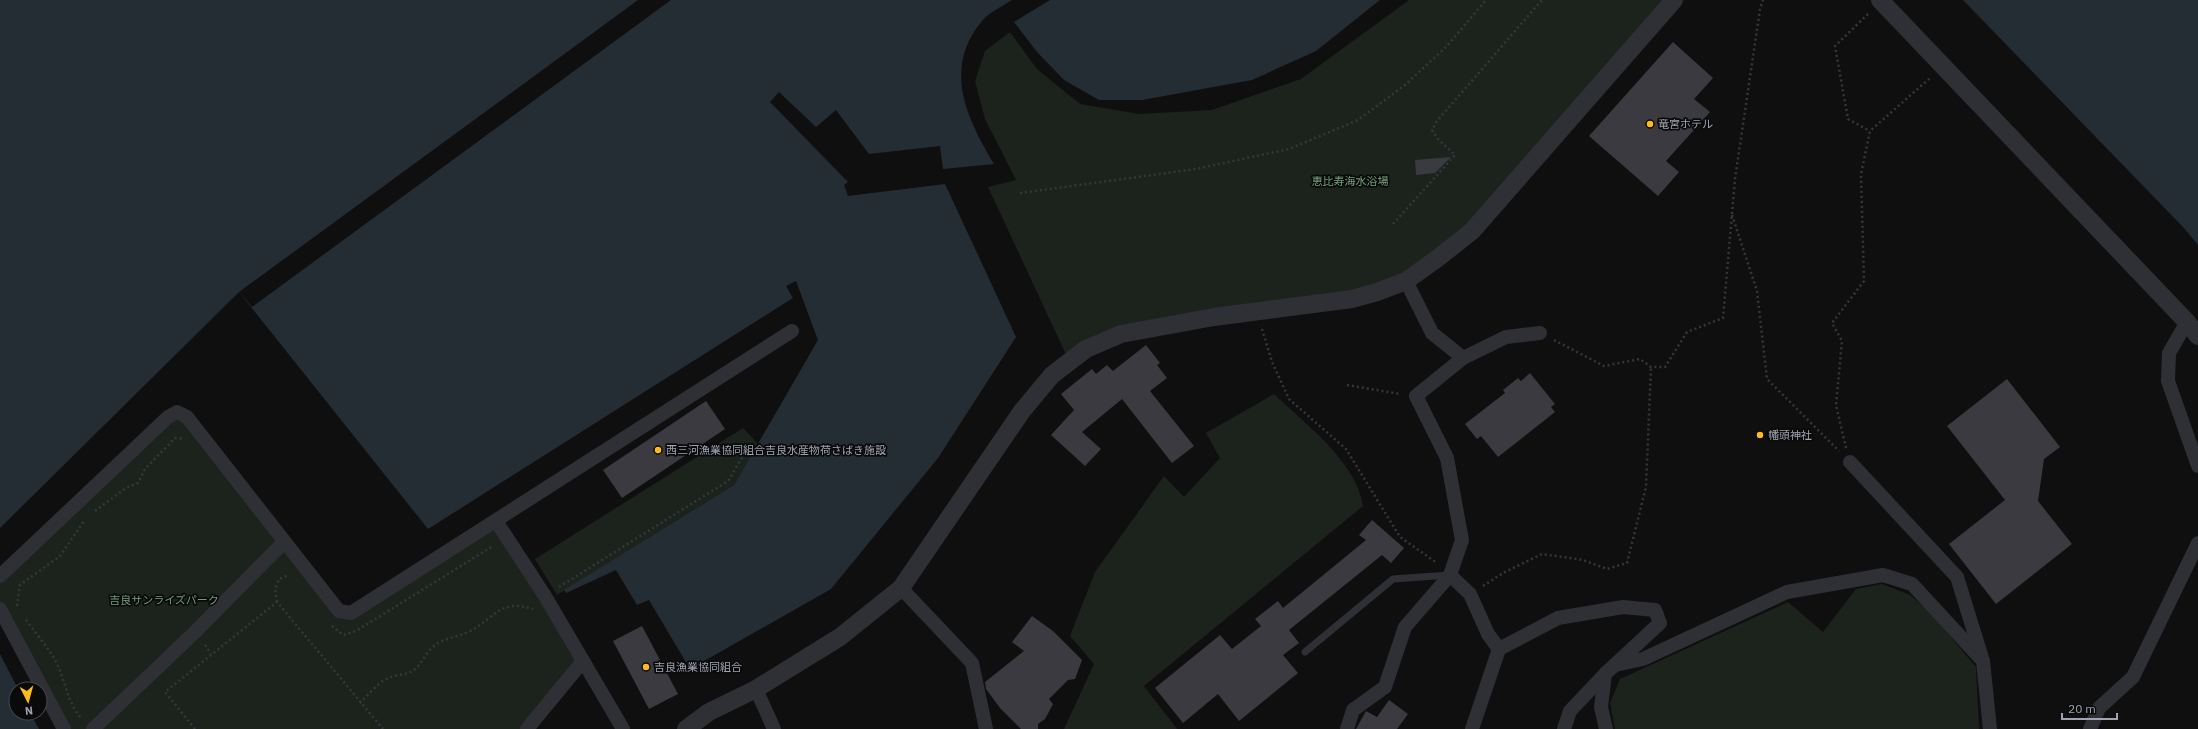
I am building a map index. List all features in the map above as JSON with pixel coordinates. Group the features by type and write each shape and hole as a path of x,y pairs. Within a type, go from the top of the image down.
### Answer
{"street":[{"path":"686,729 709,712 756,689 840,637 901,588 1022,411 1052,374 1069,361 1086,349 1121,334 1257,311 1352,299 1406,281 1472,231 1674,0"},
{"path":"1881,1 2187,322 2198,336"},
{"path":"1406,281 1432,333 1463,358"},
{"path":"2187,322 2169,353 2168,381 2198,466"},
{"path":"0,576 168,417 177,412 186,417 339,611 351,613 792,331"},
{"path":"1347,729 1352,710 1385,687 1405,627 1452,571 1462,540 1447,458 1416,396 1463,358 1506,337 1540,333"},
{"path":"1850,462 1957,577 1983,661 1990,729"},
{"path":"496,520 545,596 623,729"},
{"path":"96,727 284,542"},
{"path":"2090,729 2099,708 2133,676 2198,543"},
{"path":"1452,571 1470,594 1488,634 1499,649"},
{"path":"1610,670 1643,659 1787,592 1883,575 1912,584 1983,661"},
{"path":"901,588 972,663 986,729"},
{"path":"1472,729 1499,649 1558,618 1622,608 1655,610 1660,623 1610,670 1570,711 1564,729"},
{"path":"0,609 64,729"},
{"path":"527,729 583,661"},
{"path":"1606,729 1601,707 1610,670"},
{"path":"756,689 774,729"}],"lane":[{"path":"1305,652 1393,578 1452,571"}],"path":[{"path":"1020,193 1196,169 1289,149 1358,120 1405,85 1447,46 1486,0"},
{"path":"1393,224 1455,155 1437,138 1432,130 1437,121 1542,0"},
{"path":"1540,333 1604,366 1640,359 1651,367 1665,366 1687,332 1723,318 1732,212 1758,17 1763,0"},
{"path":"1870,131 1848,119 1835,46 1881,1"},
{"path":"1850,462 1836,405 1842,341 1832,323 1864,281 1861,174 1870,131 1932,77"},
{"path":"1732,212 1757,291 1767,379 1850,462"},
{"path":"1257,311 1272,362 1289,399 1346,449 1400,536 1438,564 1452,571"},
{"path":"1470,594 1503,573 1542,554 1583,560 1607,569 1627,563 1646,487 1651,367"},
{"path":"1347,384 1416,396"},
{"path":"92,513 126,488 138,483 145,469 175,438 185,439"},
{"path":"545,596 728,481 746,451"},
{"path":"17,608 20,585 60,556 87,517"},
{"path":"195,729 165,692 277,602 383,729"},
{"path":"360,702 376,687 390,677 410,672 416,668 433,646 449,637 467,633 498,609 521,605 534,609"},
{"path":"22,614 50,652 74,710 86,723 96,727"}],"green space":[{"name":"恵比寿海水浴場","path":"1409,0 1674,0 1472,231 1406,281 1121,334 1069,361 988,187 1016,180 985,119 975,81 985,51 1010,32 1037,69 1080,104 1139,114 1212,110 1301,79"},
{"path":"1274,394 1314,431 1340,459 1351,474 1359,490 1363,506 1144,686 1177,729 1064,729 1094,664 1070,636 1095,572 1164,476 1184,497 1220,458 1206,433"},
{"name":"吉良サンライズパーク","path":"177,412 339,611 351,612 496,521 583,661 527,729 64,729 48,699 48,681 38,681 0,609 0,576"},
{"path":"743,428 758,444 734,485 557,595 535,559"},
{"path":"1882,584 1910,595 1930,612 1976,667 1979,729 1615,729 1610,703 1620,679 1788,602 1823,632 1856,589"}],"shaded area":[{"path":"0,0 1012,0 992,12 982,21 970,39 963,57 961,75 963,93 968,111 975,129 994,164 943,169 940,146 869,154 836,110 816,127 779,92 770,102 848,182 844,185 848,196 945,184 1016,337 938,458 831,589 690,669 649,600 637,605 616,570 566,593 564,590 734,485 818,340 796,281 786,286 793,298 428,529 239,292 0,528"},
{"path":"1050,0 1380,0 1316,51 1252,80 1142,100 1099,100 1064,80 1037,52 1014,22"},
{"path":"1963,0 2198,0 2198,245 2184,228"},
{"path":"0,654 14,681 8,681 8,721 34,721 39,729 0,729"}],"pier":[{"path":"638,0 671,0 252,307 239,292"}],"building":[{"name":"竜宮ホテル","path":"1673,42 1713,78 1694,99 1710,112 1666,161 1679,172 1658,196 1589,136"},
{"path":"1451,157 1435,173 1416,175 1415,160"},
{"path":"1146,345 1160,363 1157,365 1167,378 1150,391 1194,446 1172,463 1122,399 1082,432 1101,449 1085,466 1051,435 1074,410 1061,394 1092,369 1096,374 1107,365 1113,371"},
{"path":"1530,373 1555,404 1551,407 1555,412 1498,457 1481,436 1477,439 1465,424 1505,393 1503,390 1518,378 1521,381"},
{"path":"2007,379 2060,447 2044,459 2038,501 2072,544 1996,604 1949,544 2005,500 1947,426"},
{"path":"706,401 725,429 622,498 603,470"},
{"path":"1372,520 1404,548 1391,563 1382,555 1289,630 1299,643 1283,655 1298,673 1239,721 1218,694 1183,723 1155,688 1220,635 1232,649 1261,626 1255,619 1278,601 1283,608 1366,540 1359,535"},
{"path":"1032,616 1053,631 1082,660 1075,679 1068,680 1049,699 1053,704 1045,719 1038,724 1038,729 1021,729 1000,708 986,689 985,682 1024,651 1012,642"},
{"name":"吉良漁業協同組合","path":"642,626 678,694 649,709 613,641"},
{"path":"1389,700 1408,714 1397,729 1356,729 1366,711 1377,717"}],"place":[{"name":"竜宮ホテル","path":"1650,124"},
{"name":"幡頭神社","path":"1760,435"},
{"name":"西三河漁業協同組合吉良水産物荷さばき施設","path":"658,450"},
{"name":"吉良漁業協同組合","path":"646,667"}]}
